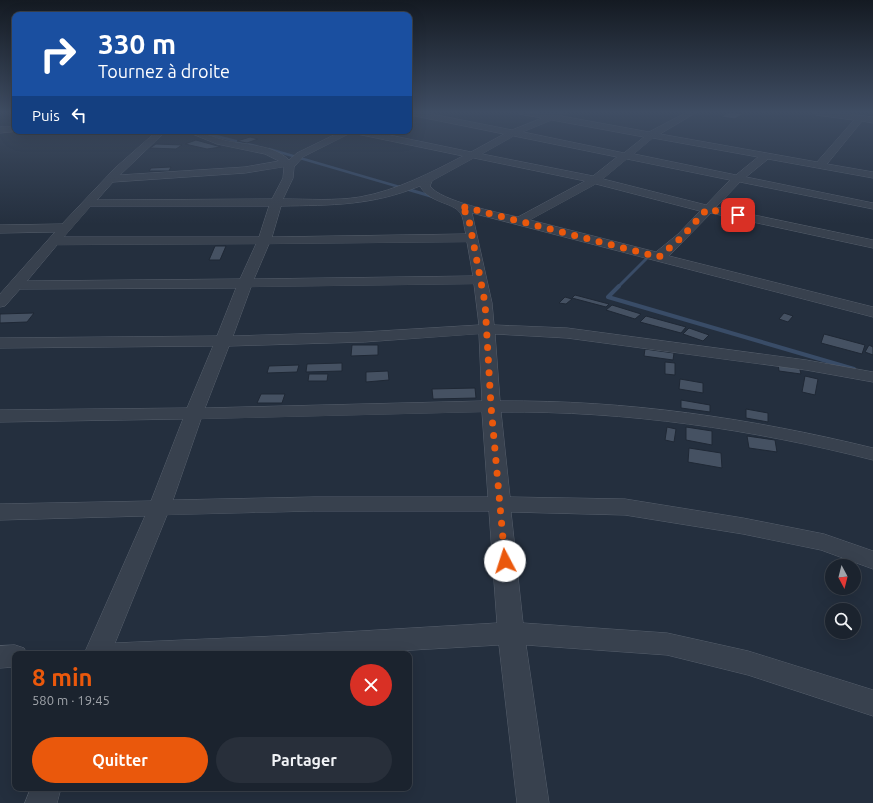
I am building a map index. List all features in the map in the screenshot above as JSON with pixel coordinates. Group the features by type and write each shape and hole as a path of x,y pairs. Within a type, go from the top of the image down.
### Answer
{"street":[{"path":"0,303 88,203 140,149"},
{"path":"98,651 159,509 222,341 264,241 276,202 288,178 288,165 281,158 252,149"},
{"path":"110,179 288,165 300,155 311,149"},
{"path":"446,149 595,180 707,209 873,244"},
{"path":"88,203 338,202 423,193 472,155 482,149"},
{"path":"598,149 873,206"},
{"path":"520,221 595,180 609,167 634,149"},
{"path":"730,149 873,175"},
{"path":"820,165 835,149"},
{"path":"659,257 682,237 737,179 766,156"},
{"path":"360,200 395,192 423,193 460,206 873,312"},
{"path":"460,206 468,215 485,303 491,406 511,632 533,803"},
{"path":"0,229 66,228"},
{"path":"54,241 264,241 472,238"},
{"path":"16,285 245,284 480,280"},
{"path":"0,343 222,341 398,336 486,329 567,333 806,365 873,377"},
{"path":"0,416 194,414 491,406 587,408 689,418 803,436 873,454"},
{"path":"0,512 314,504 500,504 625,507 743,526 824,542 873,560"},
{"path":"183,651 276,647 511,632 667,644 748,663 873,703"},
{"path":"0,656 12,656"},
{"path":"41,803 45,791"}],"building":[{"path":"171,167 169,171 149,171 151,168"},
{"path":"215,246 226,246 220,260 209,260"},
{"path":"575,295 609,304 606,307 572,298"},
{"path":"565,297 572,299 566,304 559,303"},
{"path":"612,305 641,314 635,319 606,310"},
{"path":"34,313 27,322 0,323 0,314"},
{"path":"784,313 793,316 788,322 779,319"},
{"path":"646,316 686,327 681,333 640,322"},
{"path":"689,328 709,335 703,341 683,334"},
{"path":"824,334 865,345 862,354 821,343"},
{"path":"352,345 378,345 378,355 351,356"},
{"path":"869,345 873,347 873,355 865,352"},
{"path":"645,349 674,353 673,360 644,356"},
{"path":"665,362 675,363 675,375 665,374"},
{"path":"342,363 342,371 306,372 307,364"},
{"path":"778,364 799,366 801,374 779,371"},
{"path":"299,365 297,372 267,373 269,366"},
{"path":"388,371 389,380 366,382 366,372"},
{"path":"309,374 328,374 327,381 308,381"},
{"path":"805,376 818,379 815,395 802,392"},
{"path":"680,379 703,383 703,393 679,389"},
{"path":"475,388 476,398 433,399 432,389"},
{"path":"261,394 285,394 282,403 257,403"},
{"path":"681,400 710,405 710,412 681,408"},
{"path":"746,409 768,413 768,422 746,418"},
{"path":"667,427 676,429 674,442 665,440"},
{"path":"686,427 712,431 712,445 686,440"},
{"path":"747,436 775,440 777,452 749,448"},
{"path":"689,448 721,453 722,468 688,462"}],"waterway":[{"path":"271,149 403,188"},
{"path":"400,187 434,197"},
{"path":"644,256 648,257 608,297 854,369"}],"route":[{"path":"505,561 491,406 485,303 468,215 460,206 659,257 682,237 707,209 738,215"}]}
